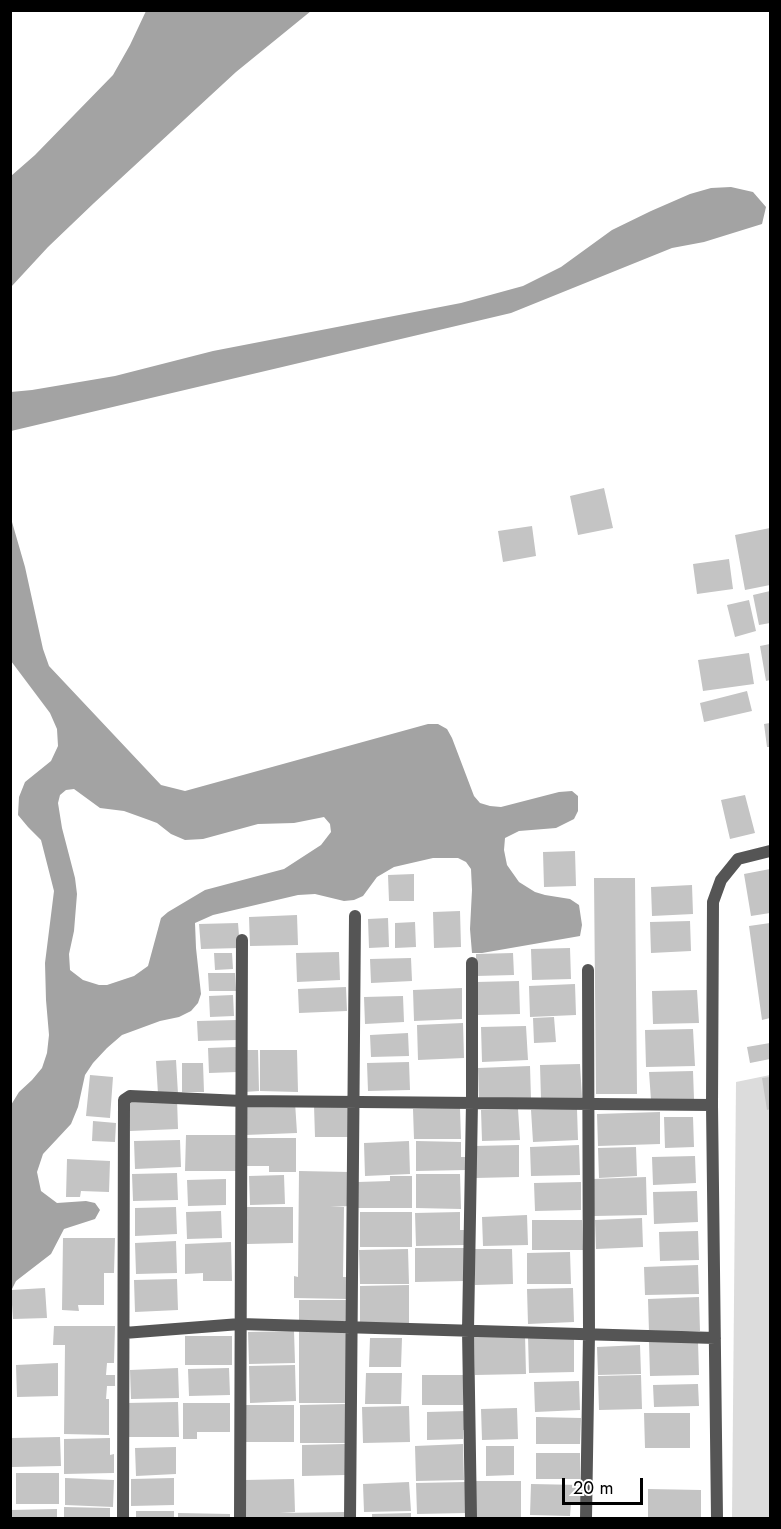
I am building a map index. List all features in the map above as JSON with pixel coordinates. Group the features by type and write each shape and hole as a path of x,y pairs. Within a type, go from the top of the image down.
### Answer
{"street":[{"path":"717,1518 712,1105 713,902 721,880 738,859 771,850"},
{"path":"350,1518 355,915"},
{"path":"240,1518 242,940"},
{"path":"471,1518 468,1330 472,963"},
{"path":"586,1518 589,1334 588,970"},
{"path":"123,1518 124,1100 130,1096 242,1101 712,1105"},
{"path":"124,1333 240,1324 715,1338"}],"shaded area":[{"path":"146,11 311,11 236,72 94,203 11,287 11,176 35,155 113,75"},
{"path":"731,187 753,192 766,207 762,224 704,242 672,248 511,313 11,431 11,392 115,376 213,351 461,303 523,286 561,267 612,230 651,211 690,194 711,188"},
{"path":"10,515 49,666 161,785 185,791 428,724 438,724 447,729 452,738 474,796 480,803 501,807 559,792 572,791 578,796 578,811 574,819 556,828 519,831 505,838 504,850 507,865 519,882 535,892 570,899 579,905 582,925 580,936 472,953 471,869 466,862 458,858 433,858 394,867 377,877 363,896 354,900 344,901 315,894 298,895 213,915 195,923 201,994 198,1003 191,1011 179,1017 160,1021 122,1035 107,1048 85,1075 78,1107 71,1124 43,1154 37,1172 41,1191 57,1203 86,1201 95,1203 100,1210 95,1219 64,1229 51,1254 16,1281 11,1291 11,1105 19,1092 42,1068 47,1053 49,1035 45,963 54,891 41,840 18,815 19,797 25,782 51,761 58,746 57,729 50,713 11,661","holes":["74,789 100,808 124,811 157,823 171,834 185,840 203,839 258,824 294,823 324,817 330,824 331,832 321,845 284,869 205,890 168,912 161,918 148,966 134,976 107,985 99,985 83,980 70,970 69,954 74,931 77,894 58,803 60,795 66,790"]},
{"path":"770,1075 770,1518 732,1518 736,1082"}],"building":[{"path":"604,488 613,528 578,535 570,496"},
{"path":"532,526 536,556 503,562 498,531"},
{"path":"770,528 770,585 745,590 735,535"},
{"path":"729,559 733,589 697,594 693,564"},
{"path":"770,591 770,623 759,625 753,595"},
{"path":"749,600 756,631 735,637 727,605"},
{"path":"770,644 770,680 766,681 760,646"},
{"path":"749,653 754,684 703,691 698,660"},
{"path":"747,691 752,711 704,722 700,703"},
{"path":"770,723 770,747 767,747 764,724"},
{"path":"745,795 755,833 730,839 721,800"},
{"path":"575,851 576,886 544,887 543,852"},
{"path":"770,869 770,913 751,916 744,874"},
{"path":"414,874 414,901 389,901 388,875"},
{"path":"594,878 635,878 637,1094 596,1094"},
{"path":"692,885 693,914 652,916 651,887"},
{"path":"460,911 461,947 434,948 433,912"},
{"path":"297,915 298,945 250,946 249,917"},
{"path":"388,918 389,947 369,948 368,919"},
{"path":"690,921 691,951 651,953 650,922"},
{"path":"415,922 416,947 395,948 395,923"},
{"path":"238,923 240,948 201,949 199,924"},
{"path":"770,923 770,1018 762,1020 749,926"},
{"path":"570,948 571,979 532,980 531,949"},
{"path":"339,952 340,980 297,982 296,953"},
{"path":"214,953 232,953 233,969 215,970"},
{"path":"513,953 514,975 476,976 476,954"},
{"path":"411,958 412,981 371,983 370,959"},
{"path":"208,973 235,973 236,991 209,991"},
{"path":"519,981 520,1014 477,1015 476,982"},
{"path":"575,984 576,1015 530,1017 529,986"},
{"path":"346,987 347,1011 299,1013 298,989"},
{"path":"462,988 462,1019 414,1021 413,990"},
{"path":"697,990 699,1023 653,1024 652,991"},
{"path":"233,995 234,1016 210,1017 209,996"},
{"path":"403,996 404,1022 365,1024 364,997"},
{"path":"554,1017 556,1042 534,1043 533,1018"},
{"path":"237,1020 237,1040 198,1041 197,1021"},
{"path":"463,1023 464,1058 418,1060 417,1025"},
{"path":"526,1026 528,1060 482,1062 481,1027"},
{"path":"693,1029 695,1066 646,1067 645,1030"},
{"path":"408,1033 409,1056 371,1057 370,1035"},
{"path":"770,1043 770,1059 750,1063 747,1047"},
{"path":"236,1047 237,1072 209,1073 208,1048"},
{"path":"243,1050 258,1050 259,1091 244,1092"},
{"path":"260,1050 297,1050 298,1092 260,1091"},
{"path":"176,1060 178,1094 158,1094 156,1061"},
{"path":"409,1062 410,1090 368,1091 367,1063"},
{"path":"182,1063 203,1063 204,1092 182,1092"},
{"path":"580,1064 582,1098 541,1099 540,1065"},
{"path":"530,1066 531,1099 479,1101 478,1068"},
{"path":"693,1071 694,1099 651,1100 649,1072"},
{"path":"90,1075 113,1077 110,1118 86,1116"},
{"path":"770,1077 770,1109 767,1110 762,1078"},
{"path":"177,1099 178,1129 130,1131 128,1101"},
{"path":"295,1102 297,1133 245,1135 244,1104"},
{"path":"314,1105 348,1105 349,1137 315,1137"},
{"path":"460,1108 461,1139 414,1139 413,1109"},
{"path":"518,1109 520,1140 482,1141 481,1110"},
{"path":"577,1109 578,1140 533,1142 531,1110"},
{"path":"660,1112 660,1144 598,1146 597,1114"},
{"path":"664,1117 693,1117 694,1147 665,1148"},
{"path":"93,1121 116,1123 115,1142 92,1141"},
{"path":"186,1135 236,1135 236,1171 185,1171"},
{"path":"245,1138 296,1138 296,1172 269,1172 269,1166 244,1166"},
{"path":"180,1140 181,1167 135,1169 134,1141"},
{"path":"409,1141 410,1174 365,1176 364,1143"},
{"path":"416,1141 461,1142 461,1157 466,1157 466,1170 416,1171"},
{"path":"519,1145 519,1177 475,1178 474,1146"},
{"path":"579,1145 580,1175 531,1176 530,1147"},
{"path":"636,1147 637,1176 599,1178 598,1148"},
{"path":"695,1156 696,1183 653,1185 652,1157"},
{"path":"67,1159 110,1161 109,1192 81,1191 80,1197 66,1197"},
{"path":"299,1171 349,1172 349,1206 330,1207 344,1207 343,1277 348,1277 348,1299 294,1298 294,1276 298,1277"},
{"path":"177,1173 178,1200 133,1201 132,1174"},
{"path":"416,1174 460,1174 461,1209 416,1208"},
{"path":"284,1175 285,1204 250,1205 249,1176"},
{"path":"390,1176 412,1176 412,1208 358,1208 358,1182 390,1181"},
{"path":"646,1177 647,1215 594,1216 593,1179"},
{"path":"226,1179 226,1205 188,1206 187,1180"},
{"path":"581,1182 581,1210 535,1211 534,1183"},
{"path":"697,1191 698,1222 654,1224 653,1192"},
{"path":"176,1207 177,1234 135,1236 135,1208"},
{"path":"246,1207 293,1207 293,1243 247,1244"},
{"path":"221,1211 222,1238 187,1239 186,1212"},
{"path":"360,1212 412,1212 412,1247 360,1247"},
{"path":"460,1212 460,1230 464,1230 464,1245 416,1246 415,1213"},
{"path":"527,1215 528,1245 483,1246 482,1217"},
{"path":"642,1218 643,1247 596,1249 595,1220"},
{"path":"532,1220 582,1220 583,1250 532,1250"},
{"path":"698,1231 699,1260 660,1261 659,1232"},
{"path":"63,1238 115,1238 114,1273 104,1273 104,1305 78,1305 79,1311 62,1310"},
{"path":"176,1241 177,1273 136,1274 135,1243"},
{"path":"231,1242 232,1281 203,1281 203,1273 185,1274 185,1244"},
{"path":"415,1248 464,1248 464,1281 415,1282"},
{"path":"408,1249 409,1284 360,1284 359,1250"},
{"path":"474,1249 512,1249 513,1284 475,1285"},
{"path":"570,1252 571,1284 527,1284 527,1253"},
{"path":"698,1265 699,1294 645,1295 644,1267"},
{"path":"177,1279 178,1310 135,1312 134,1280"},
{"path":"409,1285 409,1324 360,1324 360,1286"},
{"path":"45,1288 47,1318 13,1319 11,1290"},
{"path":"573,1288 574,1322 528,1324 527,1289"},
{"path":"699,1297 700,1331 649,1332 648,1299"},
{"path":"299,1300 348,1300 347,1321 299,1321"},
{"path":"54,1326 115,1326 114,1363 107,1363 106,1375 115,1375 115,1386 107,1386 109,1435 64,1434 65,1345 53,1345"},
{"path":"294,1331 295,1363 249,1364 248,1332"},
{"path":"299,1331 347,1331 347,1403 299,1403"},
{"path":"525,1334 526,1374 475,1375 474,1335"},
{"path":"185,1336 232,1336 232,1365 185,1365"},
{"path":"528,1337 574,1337 574,1372 529,1373"},
{"path":"370,1338 402,1338 401,1367 369,1367"},
{"path":"698,1341 699,1375 650,1376 649,1342"},
{"path":"640,1345 641,1374 598,1375 597,1347"},
{"path":"58,1363 58,1396 17,1397 16,1365"},
{"path":"295,1365 296,1401 250,1403 249,1366"},
{"path":"178,1368 179,1398 131,1399 130,1370"},
{"path":"229,1368 230,1395 189,1396 188,1369"},
{"path":"366,1373 402,1373 401,1404 365,1404"},
{"path":"422,1375 463,1375 463,1405 422,1405"},
{"path":"641,1375 642,1409 599,1410 598,1376"},
{"path":"579,1381 580,1410 535,1412 534,1382"},
{"path":"698,1384 699,1406 654,1407 653,1385"},
{"path":"178,1402 179,1437 127,1437 126,1403"},
{"path":"183,1403 230,1403 230,1432 197,1432 197,1439 183,1439"},
{"path":"347,1404 347,1443 300,1443 300,1405"},
{"path":"245,1405 294,1405 294,1442 245,1442"},
{"path":"409,1406 410,1442 363,1443 362,1407"},
{"path":"517,1408 518,1439 482,1440 481,1409"},
{"path":"467,1411 467,1430 463,1430 463,1439 427,1440 427,1412"},
{"path":"644,1413 690,1413 690,1448 645,1448"},
{"path":"536,1417 581,1418 580,1444 536,1444"},
{"path":"60,1437 61,1466 12,1467 11,1438"},
{"path":"110,1438 110,1455 114,1454 114,1473 64,1474 64,1439"},
{"path":"345,1444 345,1475 302,1476 302,1445"},
{"path":"463,1444 464,1480 416,1481 415,1446"},
{"path":"486,1446 514,1446 514,1475 486,1476"},
{"path":"176,1447 176,1474 136,1476 135,1448"},
{"path":"536,1453 580,1453 580,1479 536,1479"},
{"path":"16,1473 59,1473 59,1504 16,1504"},
{"path":"65,1478 114,1480 113,1507 65,1505"},
{"path":"174,1478 174,1505 131,1506 131,1479"},
{"path":"294,1479 295,1512 280,1513 347,1512 347,1518 246,1518 245,1480"},
{"path":"475,1481 521,1481 521,1517 475,1517"},
{"path":"409,1482 411,1511 364,1512 363,1484"},
{"path":"466,1482 466,1513 417,1514 416,1483"},
{"path":"531,1484 581,1485 581,1503 571,1503 570,1516 530,1515"},
{"path":"648,1489 701,1490 701,1518 648,1518"},
{"path":"64,1507 110,1508 110,1518 64,1518"},
{"path":"57,1509 57,1518 10,1518 10,1510"},
{"path":"136,1511 174,1511 174,1518 136,1518"},
{"path":"178,1513 230,1514 230,1518 178,1518"},
{"path":"411,1513 411,1518 372,1518 372,1514"}]}
